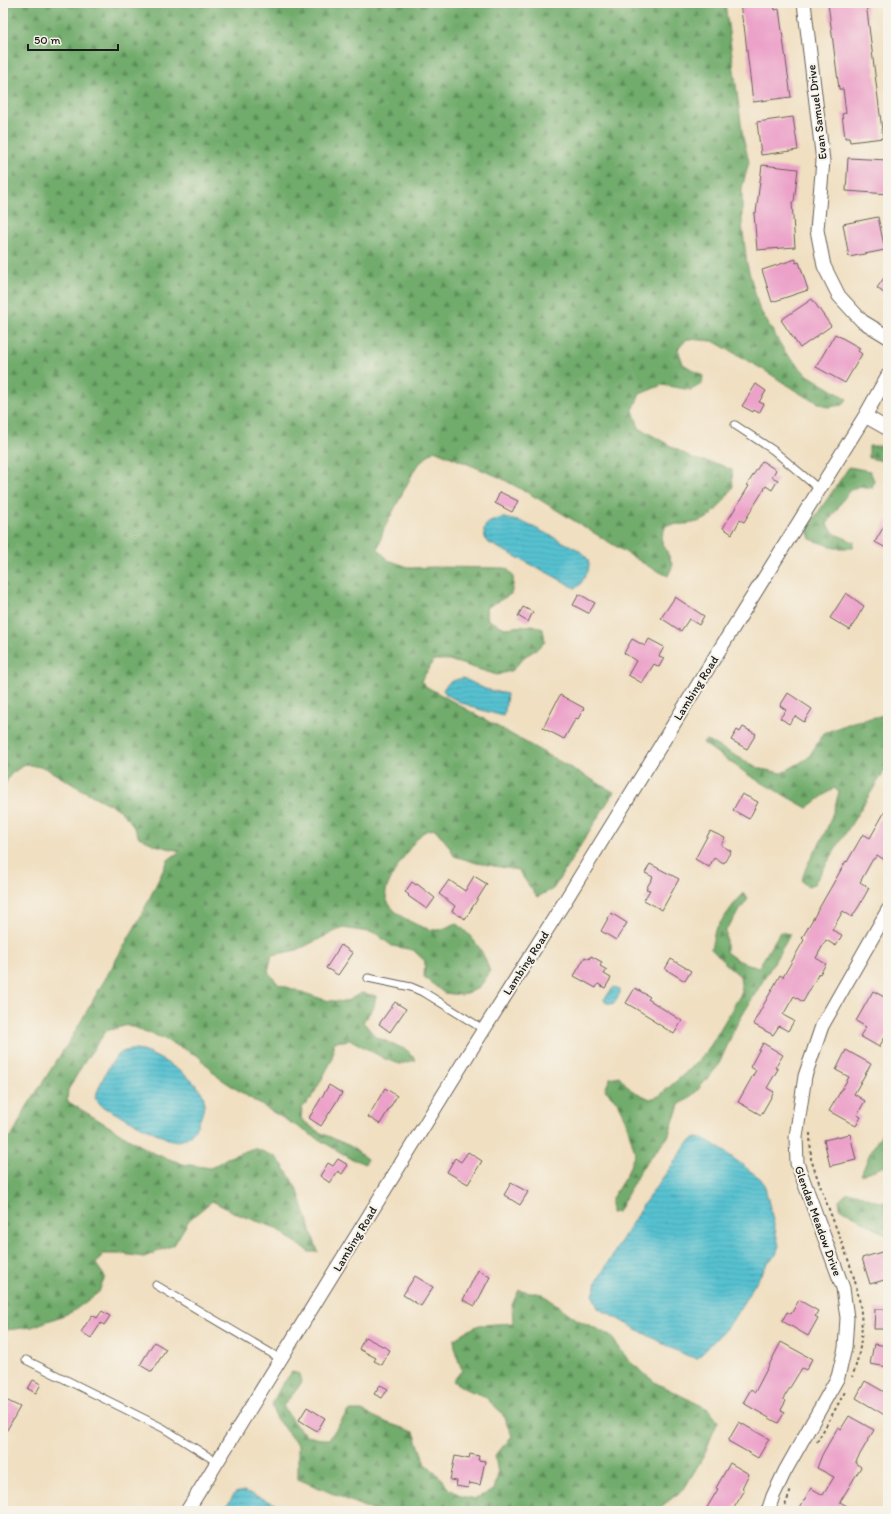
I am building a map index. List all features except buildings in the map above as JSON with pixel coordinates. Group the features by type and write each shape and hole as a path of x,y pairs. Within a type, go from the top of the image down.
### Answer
{"street":[{"name":"Evan Samuel Drive","path":"804,3 823,161 817,230 824,266 839,296 862,320 888,337"},
{"name":"Lambing Road","path":"187,1511 483,1029 569,895 865,416 888,375"},
{"path":"865,416 888,428"},
{"name":"Glendas Meadow Drive","path":"768,1511 773,1496 785,1471 838,1377 845,1348 847,1318 842,1288 797,1163 796,1137 805,1076 822,1026 888,910"}],"lane":[{"path":"735,425 773,450 819,489"},
{"path":"368,978 411,988 425,993 483,1029"},
{"path":"156,1285 281,1360"},
{"path":"26,1360 163,1428 217,1462"}],"path":[{"path":"810,1127 811,1151 814,1167 854,1274 860,1297 862,1332 860,1347 850,1380"},
{"path":"817,1442 848,1386"},
{"path":"783,1511 794,1485"}],"green space":[{"path":"3,3 725,3 743,137 749,162 742,188 742,224 747,264 759,308 785,352 806,374 847,399 843,405 827,407 799,393 764,370 713,341 687,339 678,349 683,364 703,376 702,384 691,390 662,385 640,394 633,410 639,428 694,459 718,464 732,470 733,487 720,505 707,518 694,523 666,525 661,539 673,565 668,576 648,566 537,498 499,477 434,450 416,467 383,531 378,549 388,560 411,568 506,568 513,577 511,594 486,608 488,620 505,628 533,625 543,629 545,641 537,649 524,657 513,670 497,675 449,660 434,660 421,681 427,687 614,792 553,889 537,897 518,870 477,863 454,856 449,846 435,829 424,832 408,850 396,869 388,886 386,898 395,911 402,917 427,929 440,930 457,923 477,945 490,972 479,988 462,995 444,993 424,977 425,961 413,950 392,946 375,933 342,928 297,950 272,955 268,971 278,984 325,1000 345,1002 361,993 376,996 374,1007 363,1022 376,1037 407,1050 416,1060 400,1064 385,1059 351,1040 334,1042 332,1060 311,1099 302,1108 301,1119 317,1131 350,1146 367,1159 365,1164 350,1158 256,1102 218,1077 198,1056 162,1038 128,1025 106,1031 85,1061 68,1090 67,1101 153,1153 183,1164 211,1168 227,1158 254,1148 276,1157 284,1167 298,1191 318,1252 309,1252 276,1228 237,1214 212,1201 189,1220 174,1245 144,1257 122,1254 103,1254 96,1264 105,1277 99,1292 72,1312 32,1327 6,1330 3,1333 3,1143 13,1134 26,1108 72,1037 140,918 168,860 180,851 155,845 139,837 130,821 118,809 45,768 25,764 10,775 3,788"},
{"path":"869,446 888,447 888,462 869,458"},
{"path":"849,467 870,471 874,480 872,488 859,486 849,491 827,524 835,534 854,542 853,548 835,548 810,539 807,529"},
{"path":"884,715 888,718 888,765 814,884 808,886 802,882 803,876 828,826 839,792 834,788 807,808 750,776 703,743 706,740 761,769 782,773 808,758 824,733 853,722"},
{"path":"744,893 748,899 726,930 726,952 737,960 758,968 780,932 790,934 736,1026 718,1066 695,1093 679,1105 668,1137 641,1169 618,1212 611,1213 611,1200 627,1174 635,1153 626,1121 619,1104 605,1090 610,1078 619,1076 631,1090 650,1099 659,1096 691,1068 708,1050 742,992 740,976 711,949 715,930"},
{"path":"888,1123 888,1165 861,1175 870,1153"},
{"path":"846,1193 856,1193 875,1201 888,1203 888,1236 840,1208 839,1200"},
{"path":"519,1290 542,1294 578,1320 610,1335 629,1361 656,1383 708,1409 718,1421 703,1457 684,1489 662,1506 659,1511 374,1511 298,1479 298,1446 275,1417 272,1404 280,1388 292,1372 300,1374 302,1382 283,1406 296,1425 306,1434 320,1439 329,1439 348,1411 362,1411 388,1423 414,1432 425,1463 439,1476 448,1488 462,1496 474,1499 494,1490 498,1474 495,1456 512,1436 502,1413 484,1396 465,1389 453,1381 462,1370 456,1354 454,1340 465,1332 479,1325 513,1323 512,1305"}],"water":[{"path":"882,3 888,3 888,45"},
{"path":"504,518 522,522 535,528 577,549 584,555 588,559 589,565 588,571 580,585 575,588 487,542 484,532 486,525 489,522"},
{"path":"463,678 485,689 507,694 503,716 478,709 447,695 443,690 447,685"},
{"path":"614,987 620,989 620,993 614,1003 610,1004 605,1002 604,999"},
{"path":"130,1050 143,1051 178,1070 193,1082 203,1095 204,1106 200,1119 194,1131 186,1138 177,1141 168,1139 103,1107 95,1098 102,1080 113,1061 122,1052"},
{"path":"696,1137 705,1139 721,1149 761,1179 765,1187 779,1246 776,1255 769,1261 730,1324 698,1358 688,1356 669,1347 598,1308 593,1296 597,1281 643,1205 688,1143"},
{"path":"244,1491 293,1511 223,1511 235,1493"}]}
